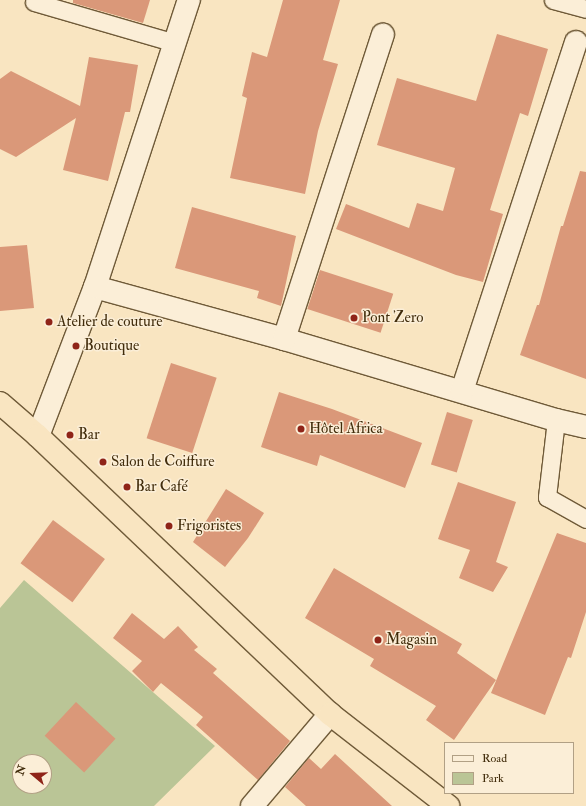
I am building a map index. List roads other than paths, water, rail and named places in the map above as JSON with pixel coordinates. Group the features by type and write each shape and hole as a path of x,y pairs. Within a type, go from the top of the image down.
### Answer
{"highway":[{"path":"0,403 38,436 330,714 448,806"}],"street":[{"path":"38,436 95,287 189,0"},
{"path":"284,339 383,35"},
{"path":"462,391 576,42"},
{"path":"95,287 284,339 556,420 586,427"},
{"path":"252,806 330,714"}],"lane":[{"path":"553,0 586,9"},
{"path":"34,2 175,43"},
{"path":"556,420 547,497 586,519"}],"place":[{"name":"Pont Zero","path":"354,318"},
{"name":"Atelier de couture","path":"49,322"},
{"name":"Boutique","path":"76,346"},
{"name":"Hôtel Africa","path":"301,429"},
{"name":"Bar","path":"70,435"},
{"name":"Salon de Coiffure","path":"103,462"},
{"name":"Bar Café","path":"127,487"},
{"name":"Frigoristes","path":"169,526"},
{"name":"Magasin","path":"378,640"}]}
